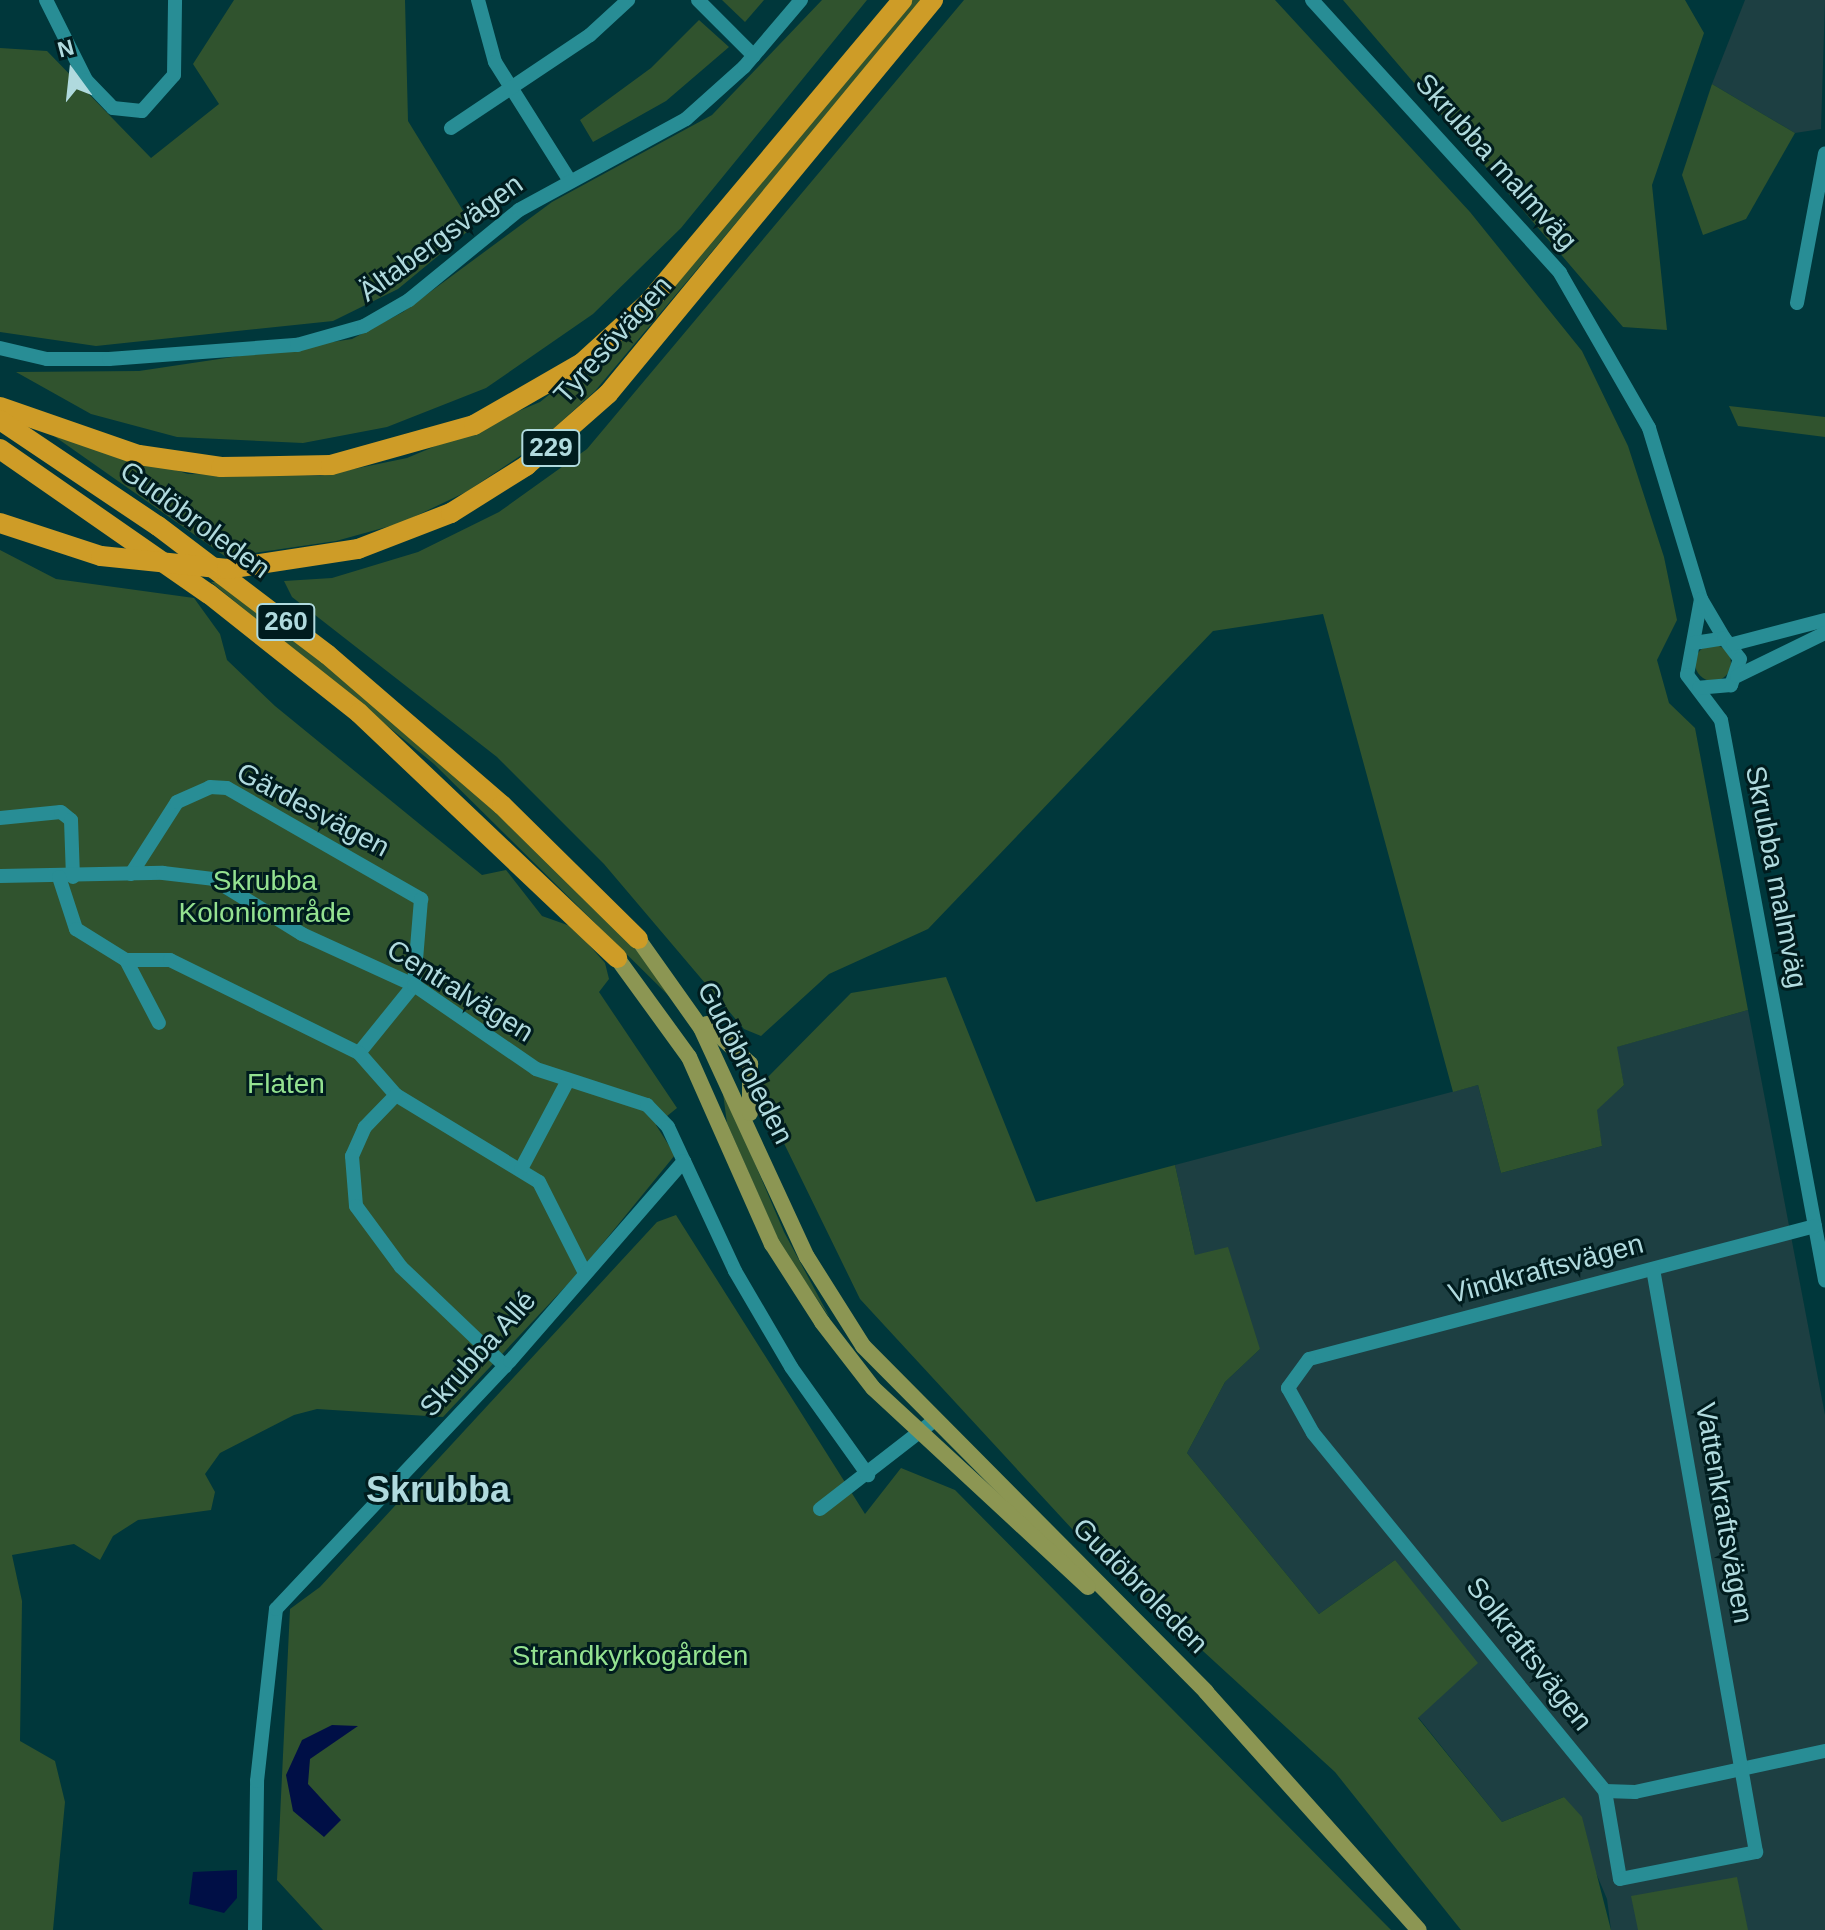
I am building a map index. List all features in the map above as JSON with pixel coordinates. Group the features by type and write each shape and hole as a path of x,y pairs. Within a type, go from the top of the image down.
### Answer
{"highway":[{"name":"Tyresövägen","path":"0,407 139,455 221,467 331,465 474,425 582,363 649,302 902,0"},
{"name":"Tyresövägen","path":"0,523 138,563 246,568 319,558 397,537 495,488 555,444 637,361 933,0"},
{"name":"Gudöbroleden","path":"0,420 158,526 328,655 502,805 638,939"},
{"name":"Gudöbroleden","path":"0,449 209,594 359,713 617,958"}],"main road":[{"name":"Gudöbroleden","path":"638,939 672,980 725,1075 840,1314 927,1429"},
{"name":"Gudöbroleden","path":"617,958 668,1022 772,1244 873,1388 927,1429 1206,1692 1419,1930"},
{"path":"672,980 726,1047 750,1064"},
{"path":"668,1022 706,1068 725,1075 750,1064"},
{"path":"750,1064 747,1095 757,1146"}],"street":[{"path":"46,0 86,80 113,108 142,111 174,75 175,0"},
{"path":"478,0 511,90 570,181"},
{"path":"451,128 511,90 628,0"},
{"path":"698,0 754,56"},
{"name":"Ältabergsvägen","path":"0,348 97,360 321,340 388,313 507,219 570,181 677,125 754,56 801,0"},
{"name":"Skrubba malmväg","path":"1312,0 1516,217 1592,320 1649,428 1701,599 1728,641"},
{"path":"1797,303 1825,154"},
{"name":"Skrubba malmväg","path":"1701,599 1694,643 1686,666 1721,720 1825,1280"},
{"path":"1694,643 1728,641 1825,620"},
{"path":"1699,688 1734,680 1825,633"},
{"path":"1728,641 1734,680"},
{"name":"Skrubba malmväg","path":"1721,720 1734,680"},
{"name":"Gärdesvägen","path":"131,874 177,802 210,787 227,788 421,899 414,985"},
{"path":"0,818 61,812 71,820 66,877 76,929 126,960 159,1023"},
{"name":"Centralvägen","path":"0,876 131,874 213,879 302,934 414,985 485,1040 566,1084 647,1105 668,1127 684,1161"},
{"path":"126,960 170,960 359,1053 396,1095 539,1182 585,1273"},
{"path":"359,1053 414,985"},
{"path":"521,1169 566,1084"},
{"path":"396,1095 365,1127 352,1156 356,1206 401,1267 505,1366"},
{"path":"684,1161 775,1340 868,1475"},
{"name":"Skrubba Allé","path":"255,1930 257,1781 276,1609 505,1366 684,1161"},
{"name":"Vindkraftsvägen","path":"1294,1370 1309,1359 1815,1226"},
{"name":"Vattenkraftsvägen","path":"1605,1791 1620,1879 1756,1852 1653,1269"},
{"name":"Solkraftsvägen","path":"1294,1370 1292,1406 1605,1791"},
{"path":"820,1509 927,1429"},
{"path":"1605,1791 1635,1792 1825,1751"}],"shaded area":[{"path":"1745,0 1825,0 1821,129 1795,133 1712,84"},
{"path":"1748,1010 1825,1415 1825,1930 1611,1930 1607,1899 1564,1797 1502,1822 1418,1717 1395,1560 1319,1614 1187,1453 1225,1382 1260,1349 1195,1255 1175,1165 1478,1085 1501,1173 1602,1146 1596,1110 1624,1085 1616,1047"},
{"path":"332,1725 358,1726 310,1759 308,1784 341,1820 324,1837 293,1811 286,1775 302,1740"},
{"path":"237,1870 237,1898 224,1913 189,1904 193,1872"}],"green space":[{"path":"234,0 405,0 408,121 473,227 398,289 333,321 96,346 0,332 0,48 47,51 151,158 219,104 193,64"},
{"path":"722,0 764,0 745,22"},
{"path":"822,0 867,0 681,228 593,314 486,388 387,427 303,443 177,437 91,414 16,372 139,371 352,339 403,312 552,202 712,115"},
{"path":"911,0 923,0 595,391 532,448 466,492 401,523 336,541 226,557 44,429 188,474 320,476 407,458 540,402 654,311"},
{"path":"964,0 1275,0 1470,212 1582,351 1628,446 1664,557 1677,620 1657,660 1669,703 1695,728 1748,1010 1617,1047 1624,1085 1597,1110 1602,1146 1501,1173 1478,1085 1453,1092 1323,614 1213,631 928,929 829,974 761,1036 744,1029 604,864 497,757 292,597 284,581 332,578 418,552 499,512 587,449"},
{"path":"1343,0 1685,0 1704,33 1652,185 1667,330 1623,327"},
{"path":"699,20 729,47 666,101 593,142 580,120 651,68"},
{"path":"1712,84 1795,133 1746,219 1703,235 1682,175"},
{"path":"1729,406 1825,417 1825,437 1738,426"},
{"name":"Flaten","path":"0,550 56,579 194,598 220,634 227,660 275,706 482,875 506,870 542,916 573,927 605,963 609,979 599,992 677,1108 656,1125 675,1155 581,1270 443,1417 317,1409 294,1415 220,1453 205,1474 215,1492 211,1510 138,1520 113,1536 100,1560 74,1544 12,1555 22,1601 20,1741 55,1761 65,1802 53,1930 0,1930"},
{"path":"211,582 222,582 348,680 505,818 627,938 652,968 709,1054 672,999 434,764"},
{"path":"1713,645 1725,651 1731,663 1725,675 1713,681 1701,675 1695,663 1701,651"},
{"path":"946,977 1036,1202 1175,1165 1195,1255 1228,1247 1260,1349 1225,1382 1187,1453 1319,1614 1395,1560 1478,1663 1418,1718 1502,1822 1564,1797 1582,1817 1611,1930 1461,1930 1335,1772 1085,1543 860,1299 757,1088 851,993"},
{"path":"722,1086 784,1232 830,1318 781,1246 727,1123"},
{"name":"Strandkyrkogården","path":"676,1215 865,1514 901,1468 955,1490 1391,1930 323,1930 277,1880 290,1609 320,1587 657,1222"},
{"path":"1737,1877 1748,1930 1638,1930 1631,1896"}],"district":[{"name":"Skrubba","path":"438,1490"}],"park label":[{"name":"Skrubba Koloniområde","path":"265,897"}]}
